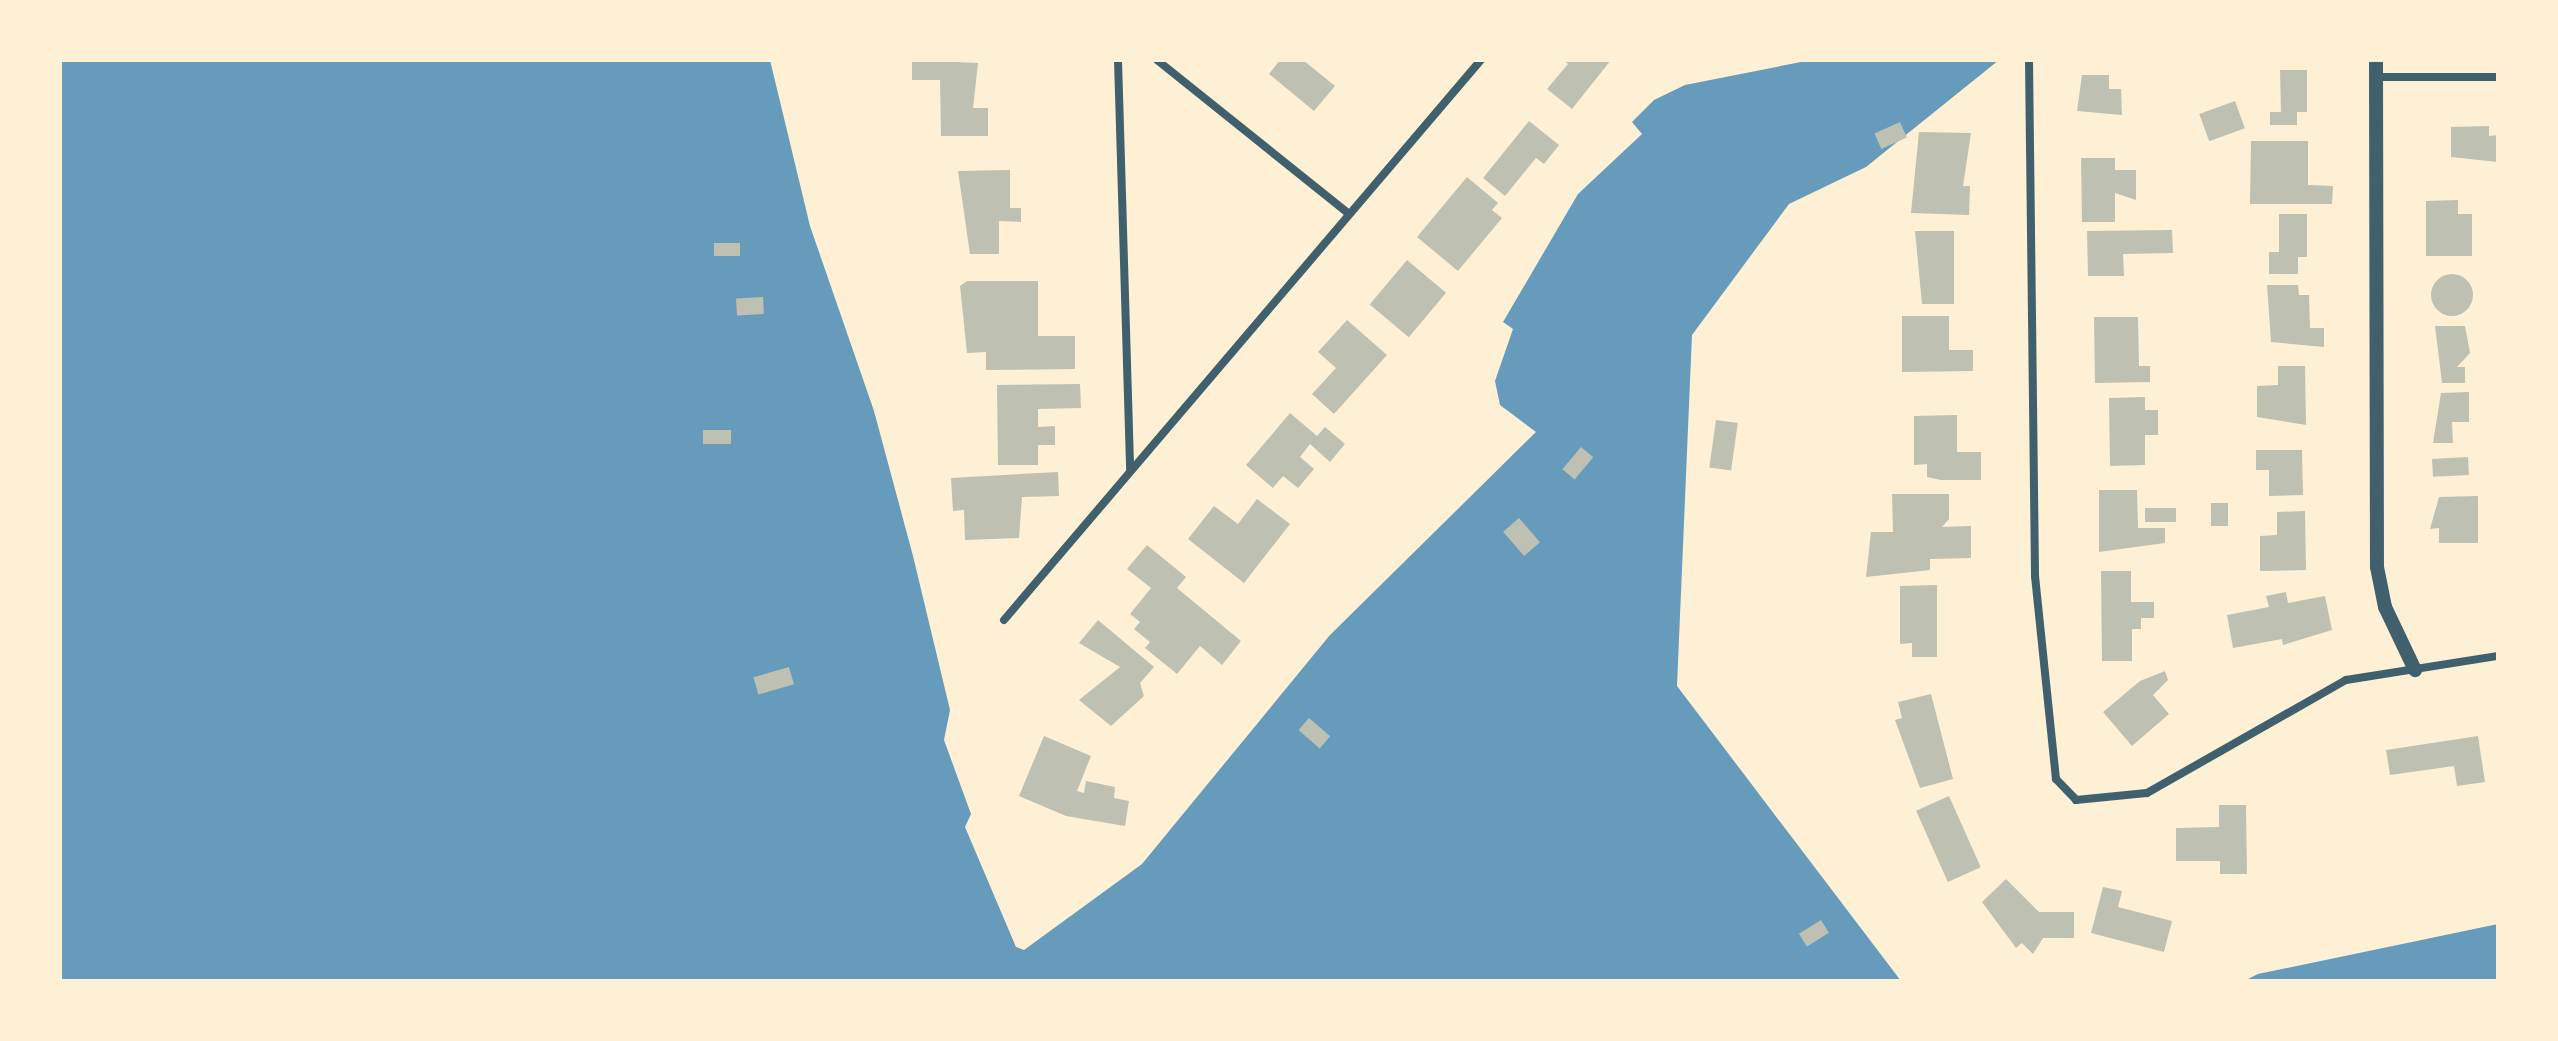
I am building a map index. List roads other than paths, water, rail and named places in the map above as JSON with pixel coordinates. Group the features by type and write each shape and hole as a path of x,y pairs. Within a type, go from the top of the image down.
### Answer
{"street":[{"path":"1118,60 1130,470"},
{"path":"1157,60 1349,214"},
{"path":"1004,620 1481,60"},
{"path":"2029,60 2035,576 2056,779 2076,800 2147,793 2346,680 2498,656"},
{"path":"2376,60 2377,571 2415,670"},
{"path":"2376,77 2498,77"}],"water":[{"path":"60,60 770,60 810,226 874,411 913,556 950,710 944,740 971,814 965,827 1016,947 1024,950 1142,864 1330,635 1536,432 1500,405 1495,381 1513,329 1503,322 1578,194 1642,134 1632,122 1654,100 1685,85 1811,60 1999,60 1866,167 1789,204 1692,335 1677,686 1901,981 60,981"},
{"path":"2498,924 2498,981 2244,981 2258,974"}]}
